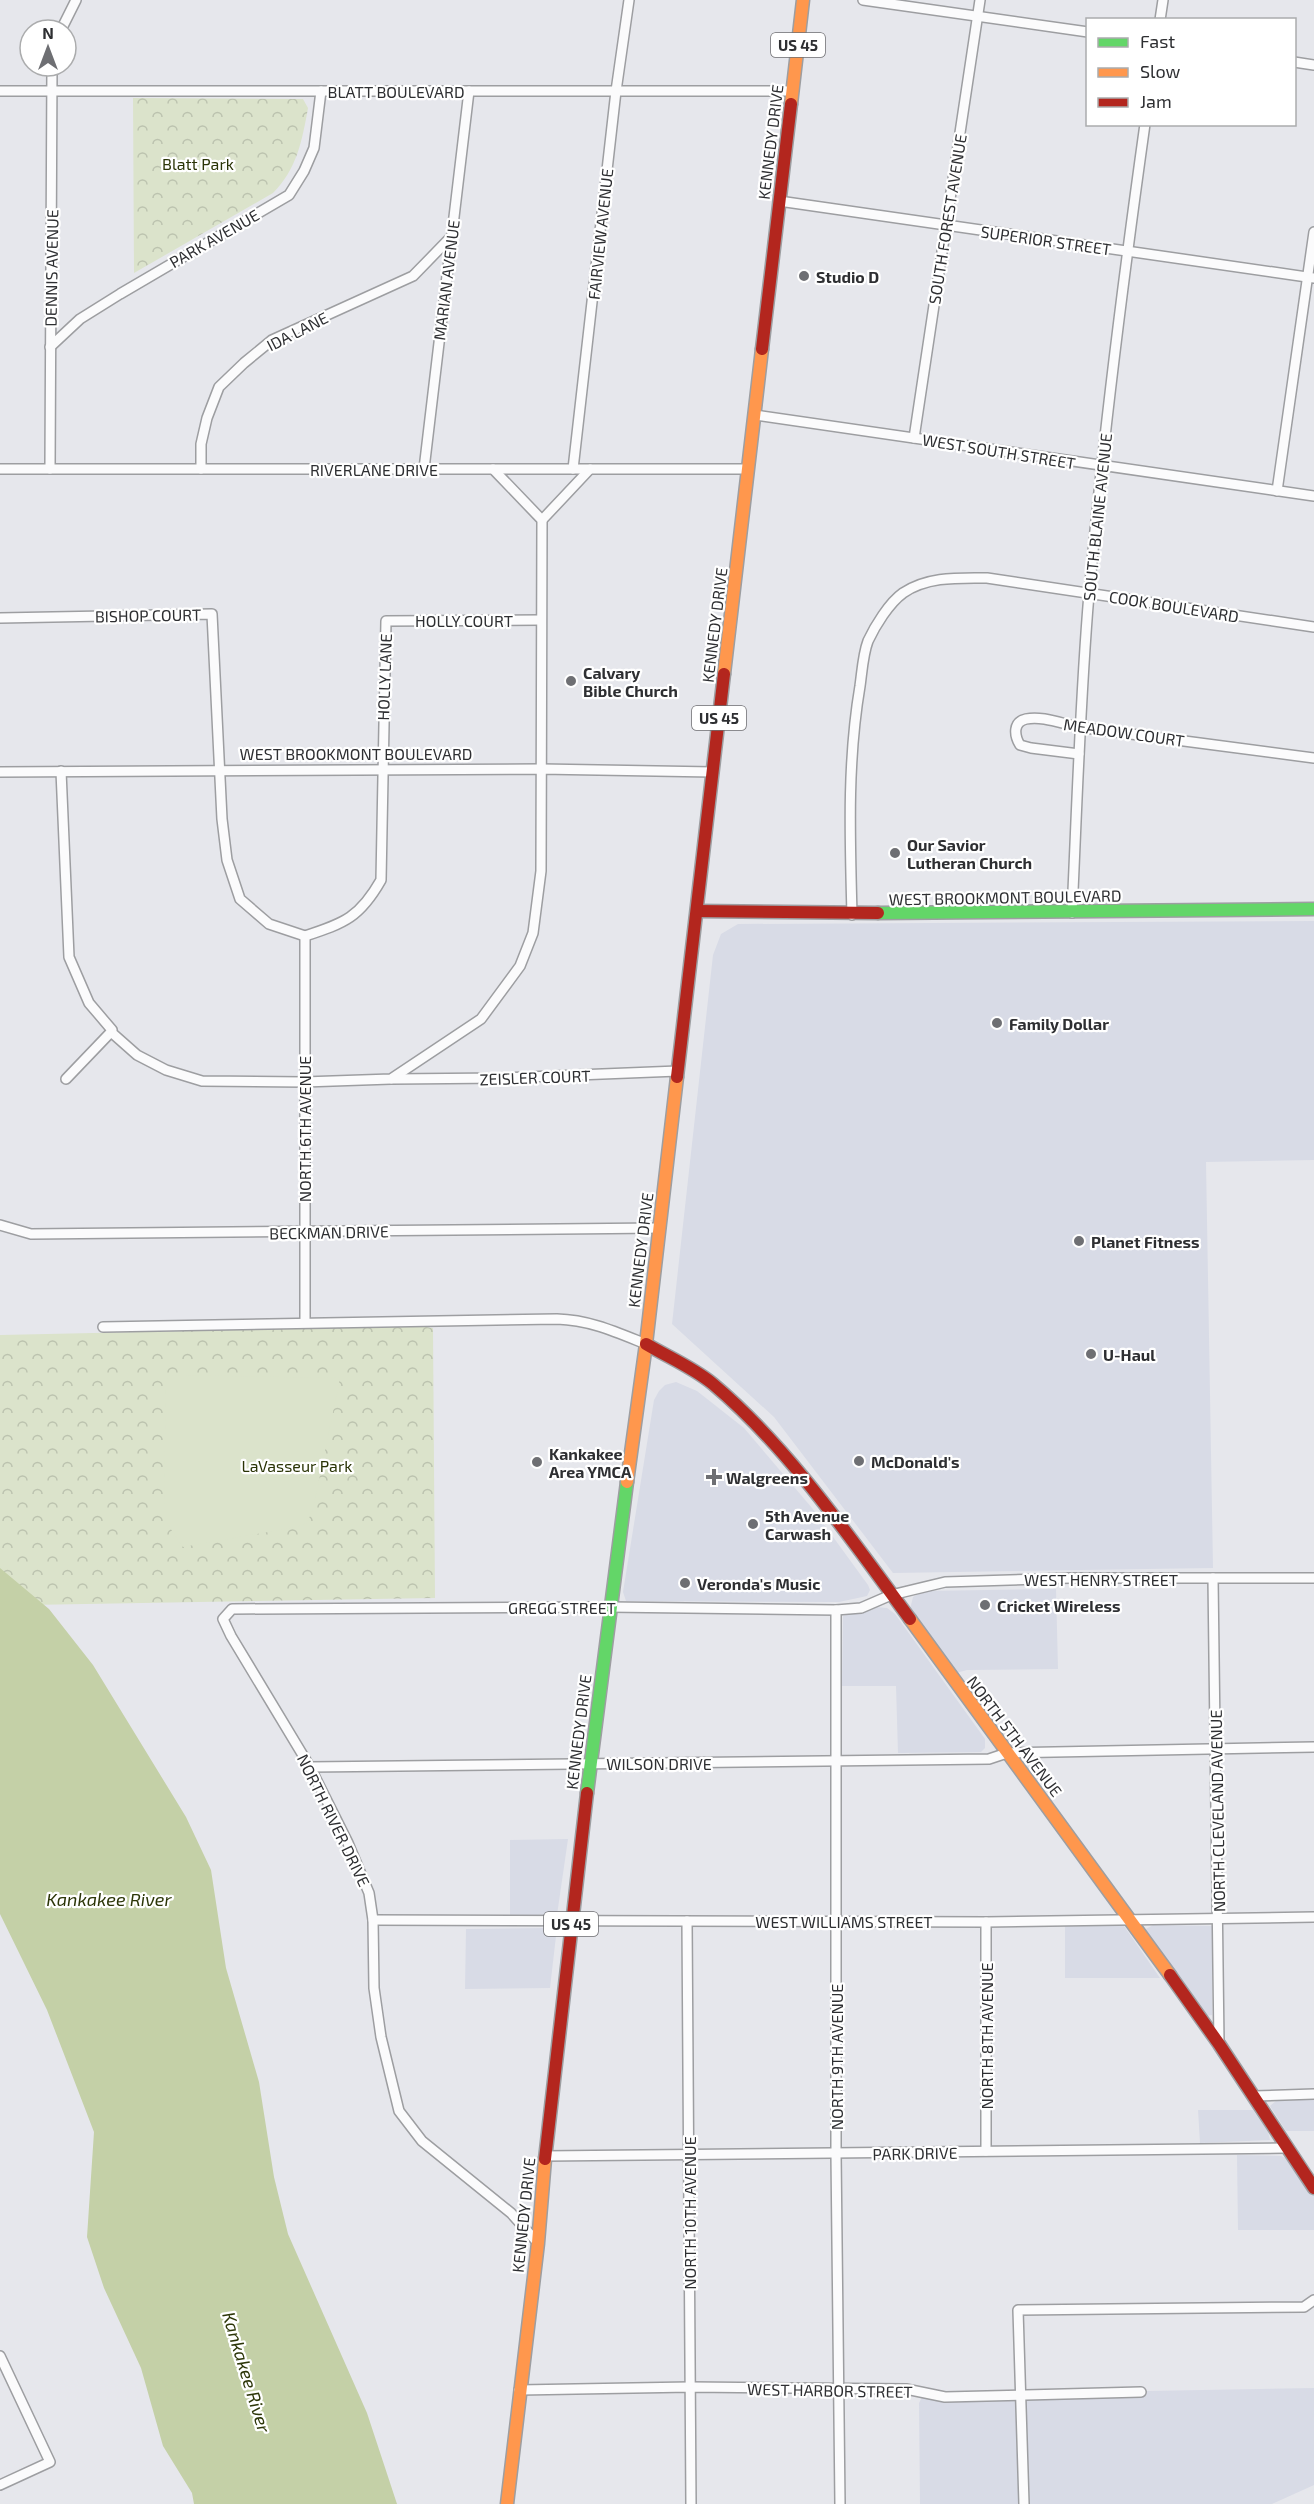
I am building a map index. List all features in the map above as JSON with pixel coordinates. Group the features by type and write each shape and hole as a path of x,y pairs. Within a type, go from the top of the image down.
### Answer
{"main road":[{"name":"KENNEDY DRIVE","path":"507,2504 609,1607 646,1344 803,0"},
{"name":"WEST BROOKMONT BOULEVARD","path":"697,911 852,915 1314,909"},
{"name":"NORTH 5TH AVENUE","path":"646,1344 711,1382 761,1428 848,1535 1131,1920 1219,2044 1314,2188"}],"street":[{"path":"67,18 76,0"},
{"name":"FAIRVIEW AVENUE","path":"573,469 628,0"},
{"path":"863,0 1086,32"},
{"name":"SOUTH FOREST AVENUE","path":"914,438 980,0"},
{"path":"1160,18 1163,0"},
{"path":"1296,62 1314,65"},
{"name":"DENNIS AVENUE","path":"50,469 52,78"},
{"name":"BLATT BOULEVARD","path":"0,91 792,91"},
{"name":"PARK AVENUE","path":"50,347 80,319 100,306 289,195 314,148 321,91"},
{"name":"MARIAN AVENUE","path":"424,469 469,91"},
{"name":"SOUTH BLAINE AVENUE","path":"1072,912 1080,728 1089,593 1101,466 1145,126"},
{"name":"SUPERIOR STREET","path":"779,201 1311,278"},
{"path":"1277,491 1311,278 1314,232"},
{"name":"IDA LANE","path":"201,469 201,444 219,387 244,363 272,340 413,276 451,237"},
{"name":"WEST SOUTH STREET","path":"754,415 1314,496"},
{"name":"RIVERLANE DRIVE","path":"0,469 748,470"},
{"path":"493,469 542,520"},
{"path":"392,1079 481,1018 520,966 533,933 541,871 542,520 590,469"},
{"name":"COOK BOULEVARD","path":"852,915 849,798 854,724 867,643 883,617 902,594 926,582 956,578 987,578 1314,627"},
{"name":"BISHOP COURT","path":"0,618 212,614 221,770"},
{"name":"HOLLY COURT","path":"386,621 541,620"},
{"name":"HOLLY LANE","path":"382,770 386,621"},
{"name":"MEADOW COURT","path":"1079,754 1020,745 1016,738 1018,723 1025,719 1036,718 1080,728 1314,758"},
{"name":"WEST BROOKMONT BOULEVARD","path":"0,772 541,769 713,772"},
{"path":"221,770 222,819 227,860 240,899 269,924 305,936 337,926 367,904 381,880 382,770"},
{"name":"ZEISLER COURT","path":"61,771 69,957 89,1003 111,1032 137,1055 166,1070 202,1081 304,1082 503,1078 678,1071"},
{"name":"NORTH 6TH AVENUE","path":"305,936 303,1232 305,1322"},
{"path":"66,1079 111,1032"},
{"name":"BECKMAN DRIVE","path":"0,1224 31,1234 660,1228"},
{"path":"103,1327 305,1322 579,1320 598,1324 646,1344"},
{"name":"WEST HENRY STREET","path":"891,1595 945,1582 1070,1578 1314,1578"},
{"name":"NORTH CLEVELAND AVENUE","path":"1213,1578 1219,2044"},
{"name":"GREGG STREET","path":"232,1609 609,1607 836,1610 861,1608 891,1595"},
{"name":"NORTH RIVER DRIVE","path":"232,1609 223,1619 231,1636 310,1767 348,1843 369,1893 373,1920 374,1988 381,2037 399,2111 422,2141 511,2213 538,2243"},
{"name":"NORTH 9TH AVENUE","path":"836,1610 838,1762 836,2154 840,2504"},
{"name":"WILSON DRIVE","path":"310,1767 989,1759 1007,1753 1314,1747"},
{"name":"WEST WILLIAMS STREET","path":"373,1920 986,1922 1314,1917"},
{"name":"NORTH 10TH AVENUE","path":"687,1921 691,2504"},
{"name":"NORTH 8TH AVENUE","path":"986,1922 986,2151"},
{"path":"1254,2096 1314,2094"},
{"name":"PARK DRIVE","path":"545,2156 1286,2148"},
{"path":"1024,2504 1018,2310 1304,2307 1314,2300"},
{"path":"0,2356 50,2462 0,2485"},
{"name":"WEST HARBOR STREET","path":"519,2390 690,2387 906,2389 945,2397 1141,2392"}],"shaded area":[{"path":"1314,921 1314,1160 1206,1162 1213,1568 893,1573 774,1417 672,1324 713,955 721,934 738,924"},
{"path":"676,1382 697,1391 744,1428 812,1508 868,1585 870,1590 867,1596 839,1602 626,1601 623,1592 654,1400 665,1385"},
{"path":"1056,1589 1058,1669 967,1670 956,1673 910,1609 913,1597 924,1591"},
{"path":"875,1607 887,1608 895,1614 985,1739 985,1748 981,1752 898,1753 896,1686 842,1686 843,1616"},
{"path":"568,1839 557,1915 510,1915 510,1840"},
{"path":"1153,1925 1212,1926 1212,2015 1206,2016 1147,1933 1146,1929"},
{"path":"1065,1926 1124,1926 1160,1978 1065,1978"},
{"path":"547,1928 552,1930 556,1936 550,1988 465,1989 466,1929"},
{"path":"1314,2099 1314,2131 1286,2131 1270,2106 1276,2101"},
{"path":"1198,2110 1253,2110 1268,2132 1270,2140 1200,2143"},
{"path":"1237,2155 1281,2156 1290,2160 1314,2196 1314,2230 1238,2230"},
{"path":"1314,2388 1314,2485 1272,2504 920,2504 919,2403 922,2397 950,2402 1145,2397 1147,2391"}],"green space":[{"name":"Blatt Park","path":"133,98 303,99 308,108 301,143 293,164 273,193 134,273"},
{"name":"LaVasseur Park","path":"418,1326 433,1328 435,1598 29,1605 0,1570 0,1335"},
{"path":"171,1375 340,1378 313,1509 307,1523 296,1527 183,1547 164,1519 166,1379"}],"water":[{"name":"Kankakee River","path":"0,1568 49,1609 93,1665 186,1817 211,1870 226,1968 259,2082 274,2177 288,2234 367,2413 397,2504 194,2504 192,2493 163,2446 141,2368 104,2288 87,2237 94,2132 47,2010 0,1914"}],"traffic: fast":[{"path":"878,913 1314,909"},
{"path":"587,1793 627,1482"}],"traffic: slow":[{"path":"791,104 803,0"},
{"path":"724,674 762,349"},
{"path":"627,1482 646,1344 677,1077"},
{"path":"910,1619 1170,1975"},
{"path":"507,2504 538,2243 545,2159"}],"traffic: jam":[{"path":"762,349 791,104"},
{"path":"677,1077 724,674"},
{"path":"697,911 878,913"},
{"path":"646,1344 706,1378 768,1436 818,1495 910,1619"},
{"path":"545,2159 587,1793"},
{"path":"1170,1975 1219,2044 1314,2188"}],"place":[{"name":"Studio D","path":"804,276"},
{"name":"Calvary Bible Church","path":"571,681"},
{"name":"Our Savior Lutheran Church","path":"895,853"},
{"name":"Family Dollar","path":"997,1023"},
{"name":"Planet Fitness","path":"1079,1241"},
{"name":"U-Haul","path":"1091,1354"},
{"name":"McDonald's","path":"859,1461"},
{"name":"Kankakee Area YMCA","path":"537,1462"},
{"name":"Walgreens","path":"714,1477"},
{"name":"5th Avenue Carwash","path":"753,1524"},
{"name":"Veronda's Music","path":"685,1583"},
{"name":"Cricket Wireless","path":"985,1605"}]}
